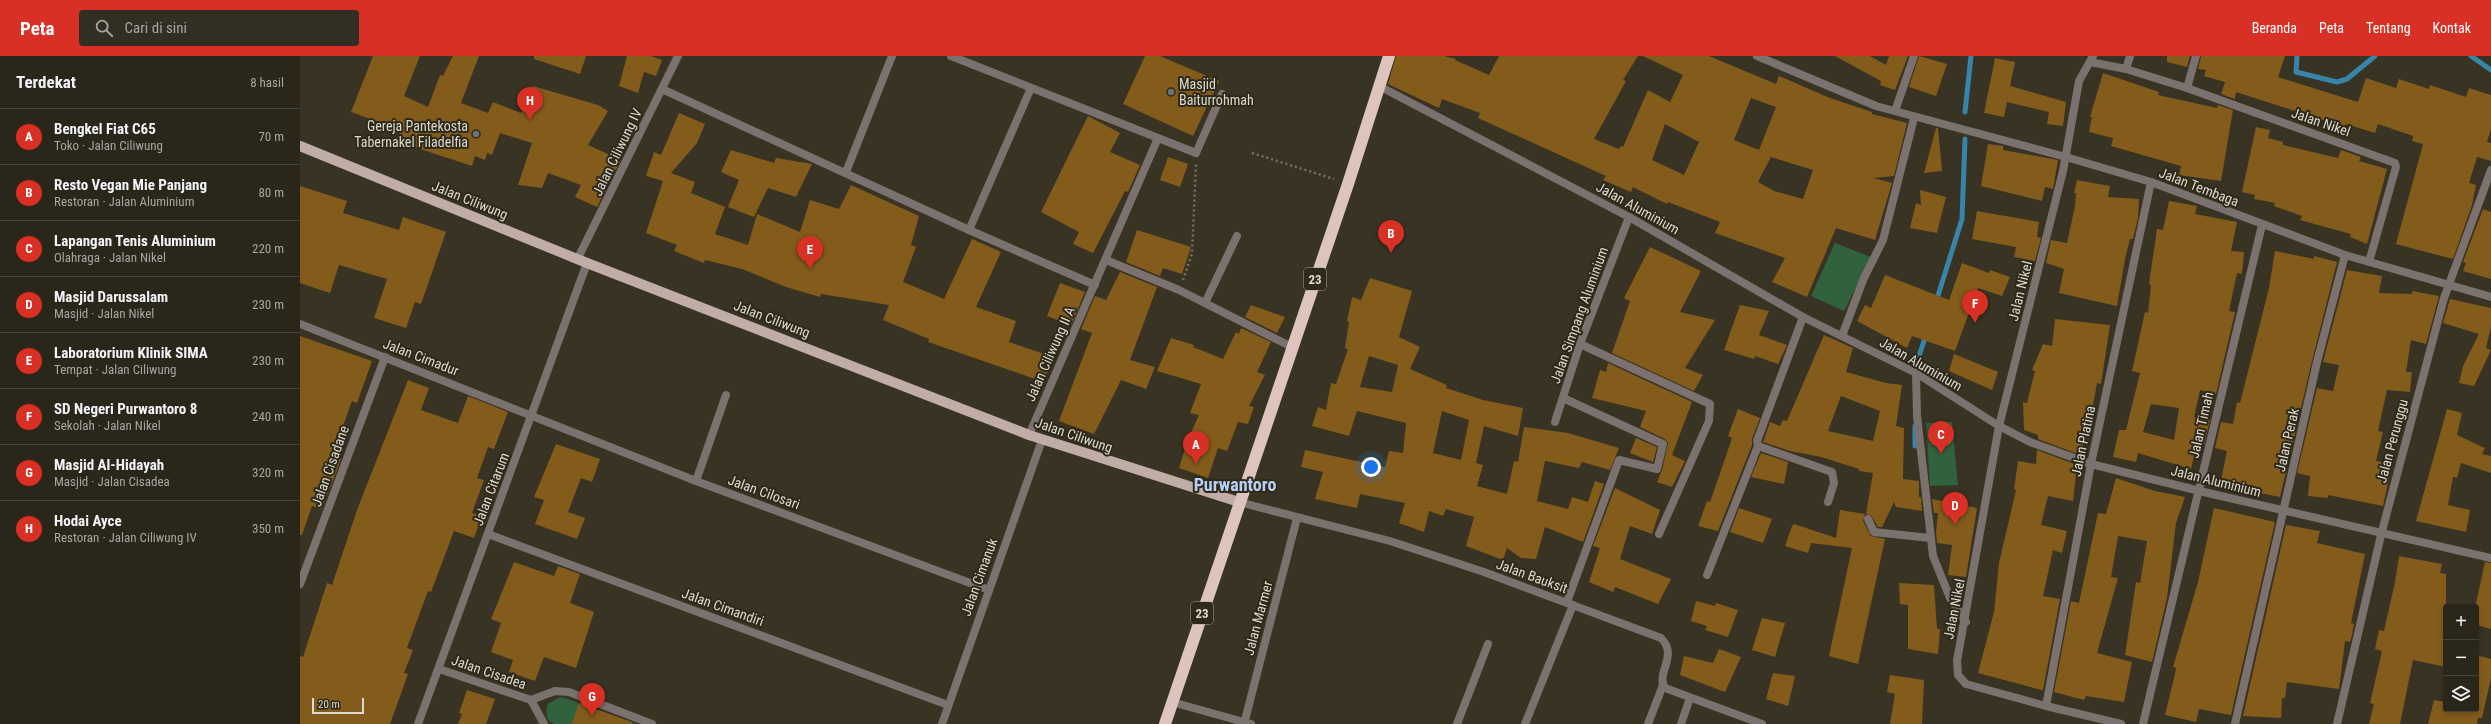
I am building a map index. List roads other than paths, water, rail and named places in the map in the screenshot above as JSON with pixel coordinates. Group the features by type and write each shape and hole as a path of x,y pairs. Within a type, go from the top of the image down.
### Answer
{"highway":[{"name":"23","path":"1165,724 1348,184 1389,56"}],"main road":[{"name":"Jalan Ciliwung","path":"300,146 583,260 1042,440 1239,502"}],"street":[{"name":"Jalan Ciliwung IV","path":"583,260 678,56"},
{"path":"846,172 892,56"},
{"path":"951,56 1196,153 1222,94"},
{"name":"Jalan Tembaga","path":"1757,56 1876,106 1914,118 2066,157 2151,182 2344,255 2491,296"},
{"path":"1895,111 1914,56"},
{"path":"2126,69 2130,56"},
{"path":"2187,88 2196,56"},
{"name":"Jalan Nikel","path":"2121,724 2046,706 1966,684 1958,675 1957,662 1966,622 1999,426 2066,157 2079,81 2091,59 2187,88 2393,162 2396,167 2369,262"},
{"name":"Jalan Aluminium","path":"1379,86 1629,217 1803,317 1916,373 1999,426 2030,442 2091,464 2381,535 2491,558"},
{"path":"969,230 1031,88"},
{"path":"662,89 846,172 969,230 1095,285"},
{"path":"1842,336 1863,280 1883,240 1914,118"},
{"name":"Jalan Ciliwung II A","path":"1029,435 1158,138"},
{"name":"Jalan Perunggu","path":"2337,724 2381,535 2448,285 2489,179 2491,170"},
{"name":"Jalan Platina","path":"2046,706 2091,464 2151,182"},
{"name":"Jalan Simpang Aluminium","path":"1555,422 1580,344 1629,217"},
{"name":"Jalan Timah","path":"2143,724 2262,225"},
{"path":"1205,303 1237,236"},
{"name":"Jalan Perak","path":"2235,724 2344,255"},
{"name":"Jalan Citarum","path":"418,724 533,415 583,260"},
{"path":"1106,260 1179,290 1292,347"},
{"path":"1707,575 1758,446 1758,437 1803,317"},
{"name":"Jalan Cimadur","path":"300,324 533,415"},
{"path":"1580,344 1710,404 1709,421 1659,534"},
{"name":"Jalan Cisadane","path":"300,584 385,356"},
{"path":"1916,373 1916,416 1933,556 1950,598 1966,622"},
{"path":"696,481 726,395"},
{"path":"1525,724 1570,604 1619,460 1657,469 1663,444 1563,398"},
{"name":"Jalan Cilosari","path":"533,415 696,481 989,590"},
{"name":"Jalan Cimanuk","path":"942,724 1042,440"},
{"path":"1758,446 1832,472 1834,483 1828,502"},
{"name":"Jalan Bauksit","path":"1239,502 1390,541 1570,604 1661,638 1669,651 1662,685 1648,724"},
{"name":"Jalan Marmer","path":"1246,723 1297,518"},
{"path":"1868,519 1874,532 1930,538"},
{"name":"Jalan Cimandiri","path":"488,534 948,705"},
{"path":"1457,724 1488,644"},
{"name":"Jalan Cisadea","path":"439,668 531,700 555,691 569,692 652,724"},
{"path":"1662,685 1670,691 1762,724"},
{"path":"1681,724 1690,698"},
{"name":"Jalan Cisadea","path":"531,700 544,724"},
{"path":"1172,702 1246,723"}],"waterway":[{"path":"1965,112 1971,56"},
{"path":"2297,56 2296,72 2337,82 2347,79 2375,56"},
{"path":"2471,56 2491,70"},
{"path":"1936,302 1962,219 1965,139"},
{"path":"1918,359 1926,335"},
{"path":"1915,426 1915,446"}],"place":[{"name":"Masjid Baiturrohmah","path":"1171,92"},
{"name":"Hodai Ayce","path":"530,120"},
{"name":"Gereja Pantekosta Tabernakel Filadelfia","path":"476,134"},
{"name":"Resto Vegan Mie Panjang","path":"1391,253"},
{"name":"Laboratorium Klinik SIMA","path":"810,269"},
{"name":"SD Negeri Purwantoro 8","path":"1975,323"},
{"name":"Lapangan Tenis Aluminium","path":"1941,454"},
{"name":"Bengkel Fiat C65","path":"1196,464"},
{"name":"Masjid Darussalam","path":"1955,525"},
{"name":"Masjid Al-Hidayah","path":"592,716"}],"district":[{"name":"Purwantoro","path":"1235,484"}]}
